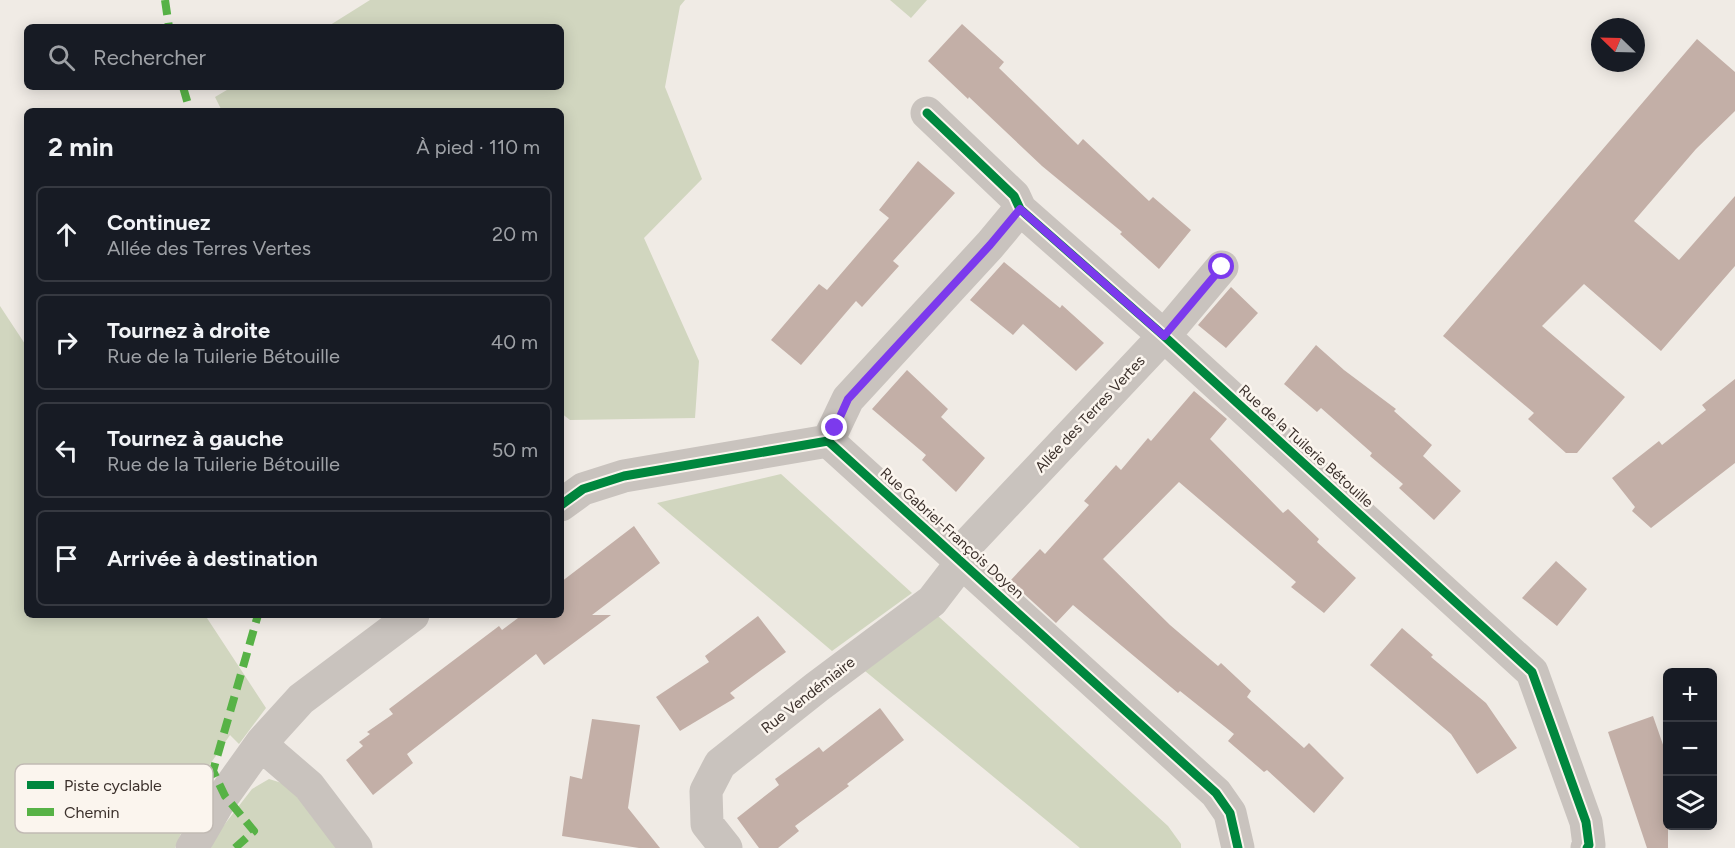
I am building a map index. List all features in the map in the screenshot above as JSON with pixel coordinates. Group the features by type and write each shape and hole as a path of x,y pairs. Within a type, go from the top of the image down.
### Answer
{"street":[{"name":"Rue de la Tuilerie Bétouille","path":"927,113 1014,196 1020,209 1164,336 1532,672 1586,822 1587,848"},
{"path":"564,503 583,489 624,476 828,441 848,399 990,245 1020,209"},
{"name":"Allée des Terres Vertes","path":"962,562 965,548 1164,336 1222,267"},
{"name":"Rue Gabriel-François Doyen","path":"828,441 1216,793 1230,813 1238,848"},
{"name":"Rue Vendémiaire","path":"726,848 707,824 706,791 720,764 817,687 932,601 962,562"},
{"path":"213,812 262,742 301,699 409,618"},
{"path":"262,742 273,755 309,786 356,848"},
{"path":"192,848 201,833"}],"green space":[{"path":"370,0 685,0 680,6 665,87 702,179 644,238 699,361 695,418 570,420 564,415 564,108 220,108 215,97 227,90 564,90 564,24 332,24"},
{"path":"890,0 927,0 911,18"},
{"path":"0,306 24,342 24,618 207,618 266,708 239,744 230,735 210,764 15,764 15,833 181,833 175,848 0,848"},
{"path":"781,474 912,593 832,651 657,503"},
{"path":"938,616 1168,826 1181,844 1181,848 1080,848 865,671"},
{"path":"269,779 285,784 307,807 338,848 211,848 214,838 252,789"}],"building":[{"path":"962,24 1004,62 999,68 1078,145 1083,139 1149,201 1153,197 1191,230 1159,269 1120,234 1122,232 1042,166 928,61"},
{"path":"1697,39 1735,72 1735,111 1696,149 1634,221 1679,260 1735,196 1735,266 1661,351 1584,284 1542,326 1625,397 1577,453 1566,453 1528,419 1534,413 1443,336"},
{"path":"918,161 955,193 893,261 899,266 862,307 856,301 801,365 771,340 819,284 827,290 889,218 879,210"},
{"path":"1004,262 1060,308 1062,305 1104,343 1076,371 1023,324 1013,335 970,300"},
{"path":"1231,287 1258,313 1226,348 1198,325"},
{"path":"1316,345 1344,370 1396,409 1394,411 1432,445 1423,456 1461,491 1434,520 1399,488 1403,484 1370,456 1372,453 1321,408 1317,412 1284,384"},
{"path":"907,370 948,409 941,417 985,458 956,492 922,460 926,455 872,409"},
{"path":"1735,379 1735,463 1651,528 1632,511 1635,507 1612,478 1659,441 1662,445 1706,410 1702,405"},
{"path":"1194,391 1227,419 1210,439 1283,513 1288,509 1319,539 1317,542 1356,578 1324,613 1291,587 1296,582 1179,482 1103,559 1170,625 1218,666 1221,663 1251,691 1247,697 1304,748 1309,743 1344,778 1314,813 1267,770 1264,772 1228,741 1234,734 1180,691 1178,693 1073,605 1056,623 1010,581 1040,549 1045,554 1089,505 1084,501 1116,465 1121,470 1148,438 1151,441"},
{"path":"634,526 660,563 592,615 611,615 544,665 536,654 407,754 413,763 373,795 346,760 363,746 359,742 370,734 367,732 393,714 389,709 499,626 502,630 518,618 564,618 564,580"},
{"path":"1556,561 1587,589 1557,626 1522,598"},
{"path":"758,616 786,652 730,693 735,698 680,731 656,697 709,662 705,656"},
{"path":"1402,628 1433,655 1431,657 1486,703 1517,748 1477,774 1451,734 1370,665"},
{"path":"880,708 904,740 847,784 849,786 795,826 799,831 778,848 759,848 737,818 779,785 775,779 819,747 823,752"},
{"path":"1653,716 1663,745 1663,830 1668,830 1668,848 1647,848 1608,732"},
{"path":"592,719 640,725 628,808 660,848 639,848 562,836 570,776 582,779"}],"marked path":[{"path":"165,0 169,24"},
{"path":"184,90 189,108"},
{"path":"213,771 257,618"},
{"path":"213,771 225,796 254,831 235,848"}],"cycle path":[{"path":"927,113 1014,196 1020,209 1164,336 1532,672 1586,822 1589,845 1587,848"},
{"path":"564,503 583,489 624,476 828,441 1216,793 1230,813 1238,848"}],"route":[{"path":"835,428 848,399 990,245 1020,209 1164,336 1222,267"}]}
